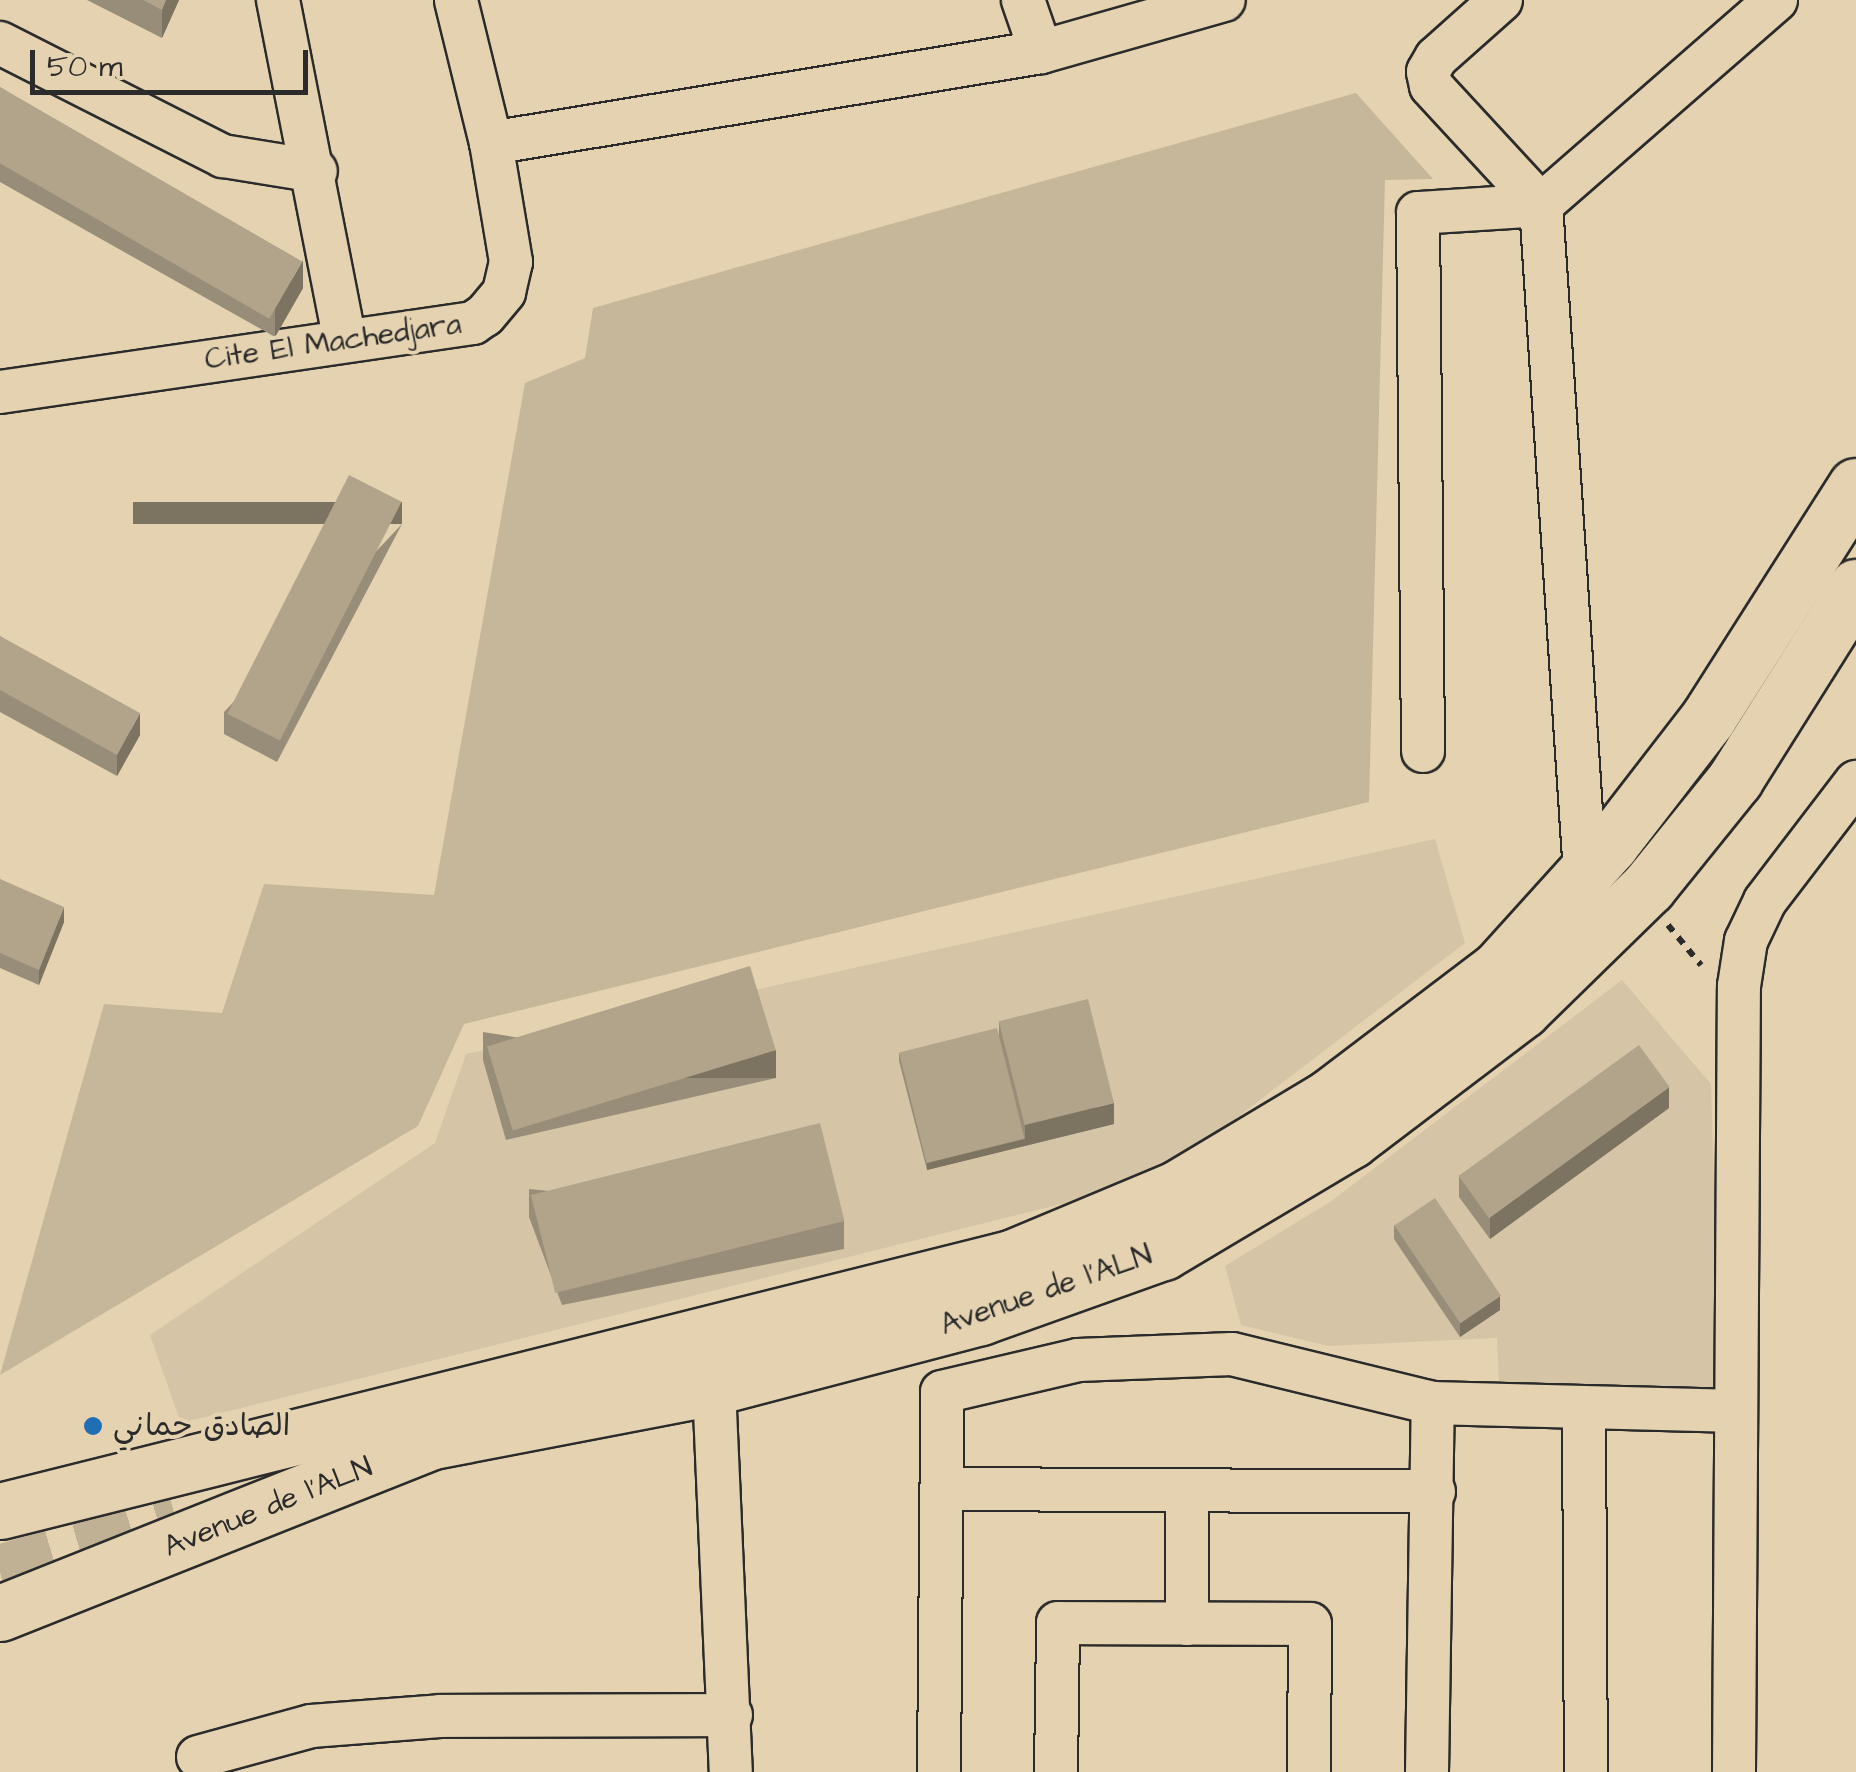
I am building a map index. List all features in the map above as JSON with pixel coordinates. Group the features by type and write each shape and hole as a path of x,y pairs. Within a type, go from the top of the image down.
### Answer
{"main road":[{"path":"0,1511 757,1318 1010,1258 1178,1188 1328,1098 1499,968 1585,873 1708,718 1856,486"},
{"name":"Avenue de l'ALN","path":"0,1613 433,1441 710,1370 772,1370 980,1317 1163,1252 1352,1140 1522,1010 1639,895 1736,779 1856,587"},
{"path":"184,1517 428,1422 710,1370 757,1318"}],"street":[{"path":"278,0 316,171 345,340"},
{"name":"Cite El Machedjara","path":"0,392 473,323 496,304 511,262 492,142 456,0"},
{"path":"1024,0 1041,52"},
{"path":"492,142 1041,52 1224,0"},
{"path":"1501,0 1436,58 1428,72 1431,86 1541,205 1585,873"},
{"path":"1423,750 1418,212 1541,205 1776,0"},
{"path":"0,43 222,156 316,171"},
{"path":"1734,1772 1738,1022 1746,940 1765,901 1856,782"},
{"path":"938,1772 942,1392 1078,1360 1232,1354 1432,1403 1736,1412"},
{"path":"710,1370 731,1772"},
{"path":"1427,1772 1434,1492 1432,1403"},
{"path":"1584,1410 1586,1772"},
{"path":"942,1489 1434,1492"},
{"path":"1187,1490 1187,1624"},
{"path":"1056,1772 1058,1624 1310,1624 1309,1772"},
{"path":"198,1756 329,1724 440,1716 731,1715"}],"path":[{"path":"1639,895 1690,949 1738,1022"}],"shaded area":[{"path":"1356,93 1433,179 1385,180 1369,802 464,1024 418,1126 0,1375 104,1004 222,1013 264,884 434,895 525,383 585,358 593,308"},
{"path":"1435,839 1465,943 1154,1181 181,1423 150,1335 435,1143 466,1054"},
{"path":"1622,980 1711,1084 1720,1394 1499,1385 1497,1338 1328,1346 1241,1325 1225,1266 1330,1202"}],"building":[{"path":"143,0 166,0 162,10"},
{"path":"0,87 302,262 269,319 0,163"},
{"path":"349,475 402,502 280,741 227,714"},
{"path":"0,636 140,713 117,755 0,690"},
{"path":"0,879 64,907 39,970 0,953"},
{"path":"750,966 776,1050 513,1131 487,1046"},
{"path":"1088,999 1114,1103 1025,1125 999,1021"},
{"path":"997,1028 1025,1139 927,1163 899,1052"},
{"path":"1639,1045 1670,1087 1489,1218 1459,1176"},
{"path":"820,1123 844,1221 555,1293 531,1195"},
{"path":"1435,1198 1501,1296 1460,1323 1394,1225"}],"tunnel":[{"path":"0,1572 176,1520"}],"place":[{"name":"الصادق حماني","path":"93,1426"}]}
